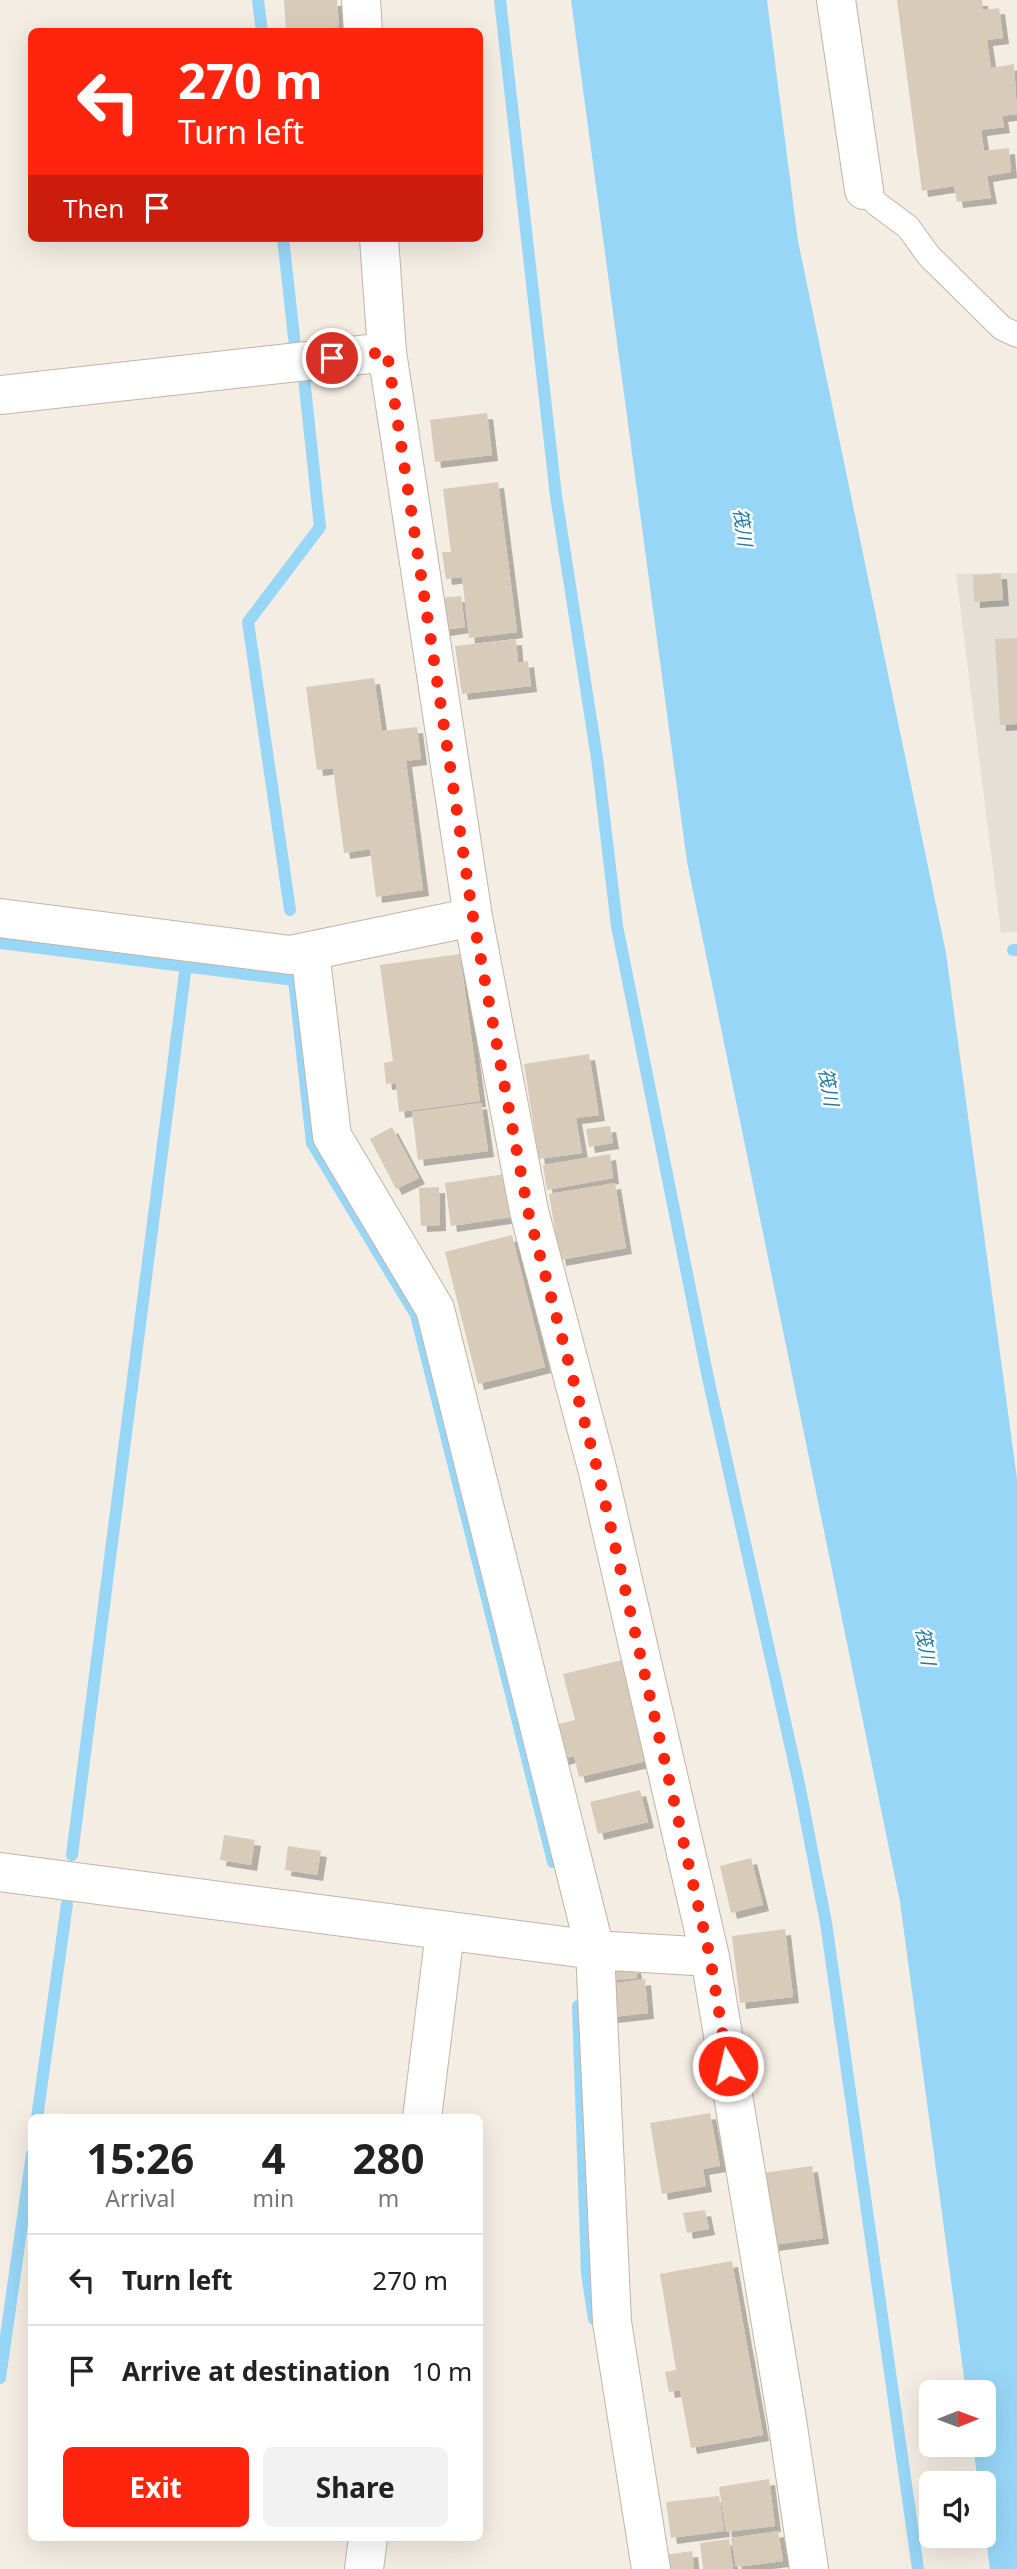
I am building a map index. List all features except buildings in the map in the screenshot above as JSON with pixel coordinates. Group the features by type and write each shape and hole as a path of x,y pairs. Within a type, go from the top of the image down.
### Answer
{"street":[{"path":"361,0 363,28"},
{"path":"836,0 864,190"},
{"path":"379,242 387,352 473,917 528,1211 598,1472 710,1957 809,2569"},
{"path":"0,395 387,352"},
{"path":"0,918 290,955 473,917"},
{"path":"310,951 332,1136 435,1310 595,1950 612,2322 651,2569"},
{"path":"0,1872 595,1950 710,1957"},
{"path":"423,2114 446,1932"},
{"path":"364,2569 368,2541"}],"lane":[{"path":"864,190 877,204 908,227 929,256 1002,328 1017,335"}],"shaded area":[{"path":"1017,573 1017,932 1001,933 956,574"}],"water":[{"name":"筏川","path":"571,0 767,0 798,241 946,953 1017,1479 1017,2569 990,2569 987,2548 996,2548 996,2471 976,2471 975,2457 996,2457 996,2380 964,2380 900,1902 687,862"}],"waterway":[{"path":"258,0 262,28"},
{"path":"500,0 556,496 597,758 617,926 708,1378 799,1784 826,1923 918,2569"},
{"path":"283,242 295,346"},
{"path":"290,910 248,622 320,527 304,378"},
{"path":"0,943 294,980 312,1143 416,1315 553,1862"},
{"path":"72,1855 186,965"},
{"path":"38,2114 67,1904"},
{"path":"578,2006 587,2273 594,2319"},
{"path":"0,2378 28,2182"}],"route":[{"path":"332,358 387,352 473,917 528,1211 598,1472 710,1957 728,2066"}]}
